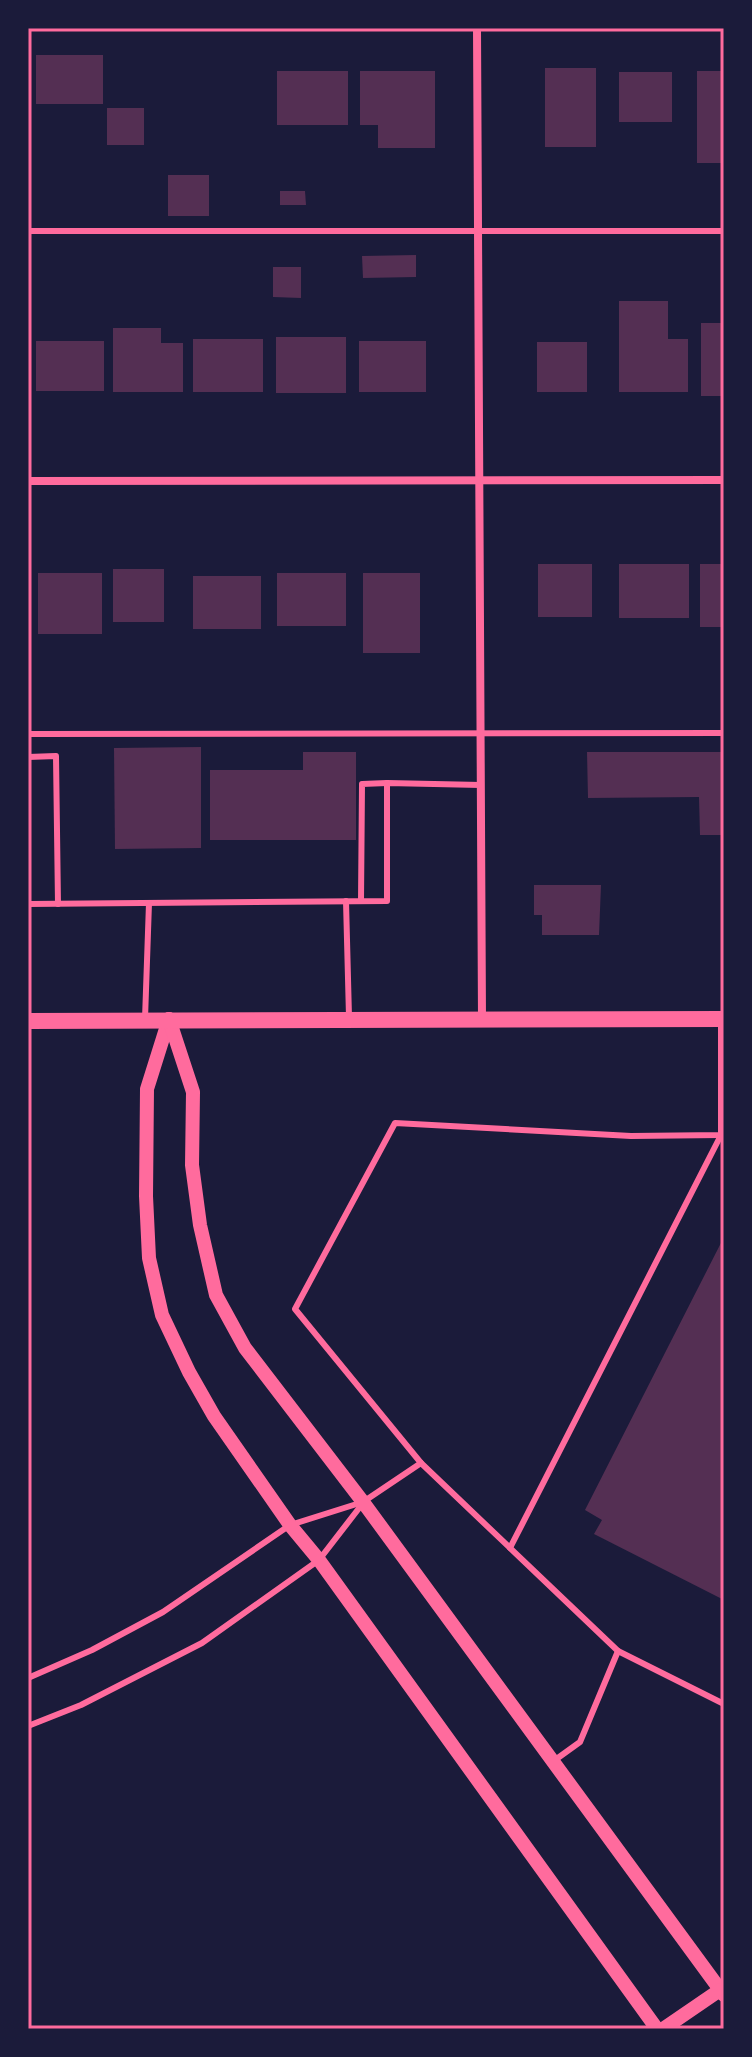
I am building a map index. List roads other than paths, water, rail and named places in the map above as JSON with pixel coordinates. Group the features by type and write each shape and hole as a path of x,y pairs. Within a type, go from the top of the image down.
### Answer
{"main road":[{"path":"28,1021 723,1019"}],"street":[{"path":"477,28 482,1019"},
{"path":"28,481 724,480"},
{"path":"169,1019 193,1092 192,1165 200,1225 216,1295 245,1348 363,1502 551,1762 723,1991 660,2029 319,1560 290,1525 214,1416 189,1372 162,1315 149,1258 147,1089 169,1019"}],"lane":[{"path":"28,231 724,231"},
{"path":"28,734 724,733"},
{"path":"28,757 56,756 58,904"},
{"path":"28,904 387,901 387,783"},
{"path":"361,901 362,784 481,785"},
{"path":"346,901 349,1021"},
{"path":"145,1019 149,903"},
{"path":"510,1548 723,1136 723,1019"},
{"path":"723,1136 631,1136 395,1123 295,1309 421,1463 618,1651 724,1704"},
{"path":"28,1678 163,1612 290,1525 363,1502 421,1463"},
{"path":"28,1726 81,1705 202,1643 319,1560 363,1502"},
{"path":"551,1762 580,1742 618,1651"}]}
